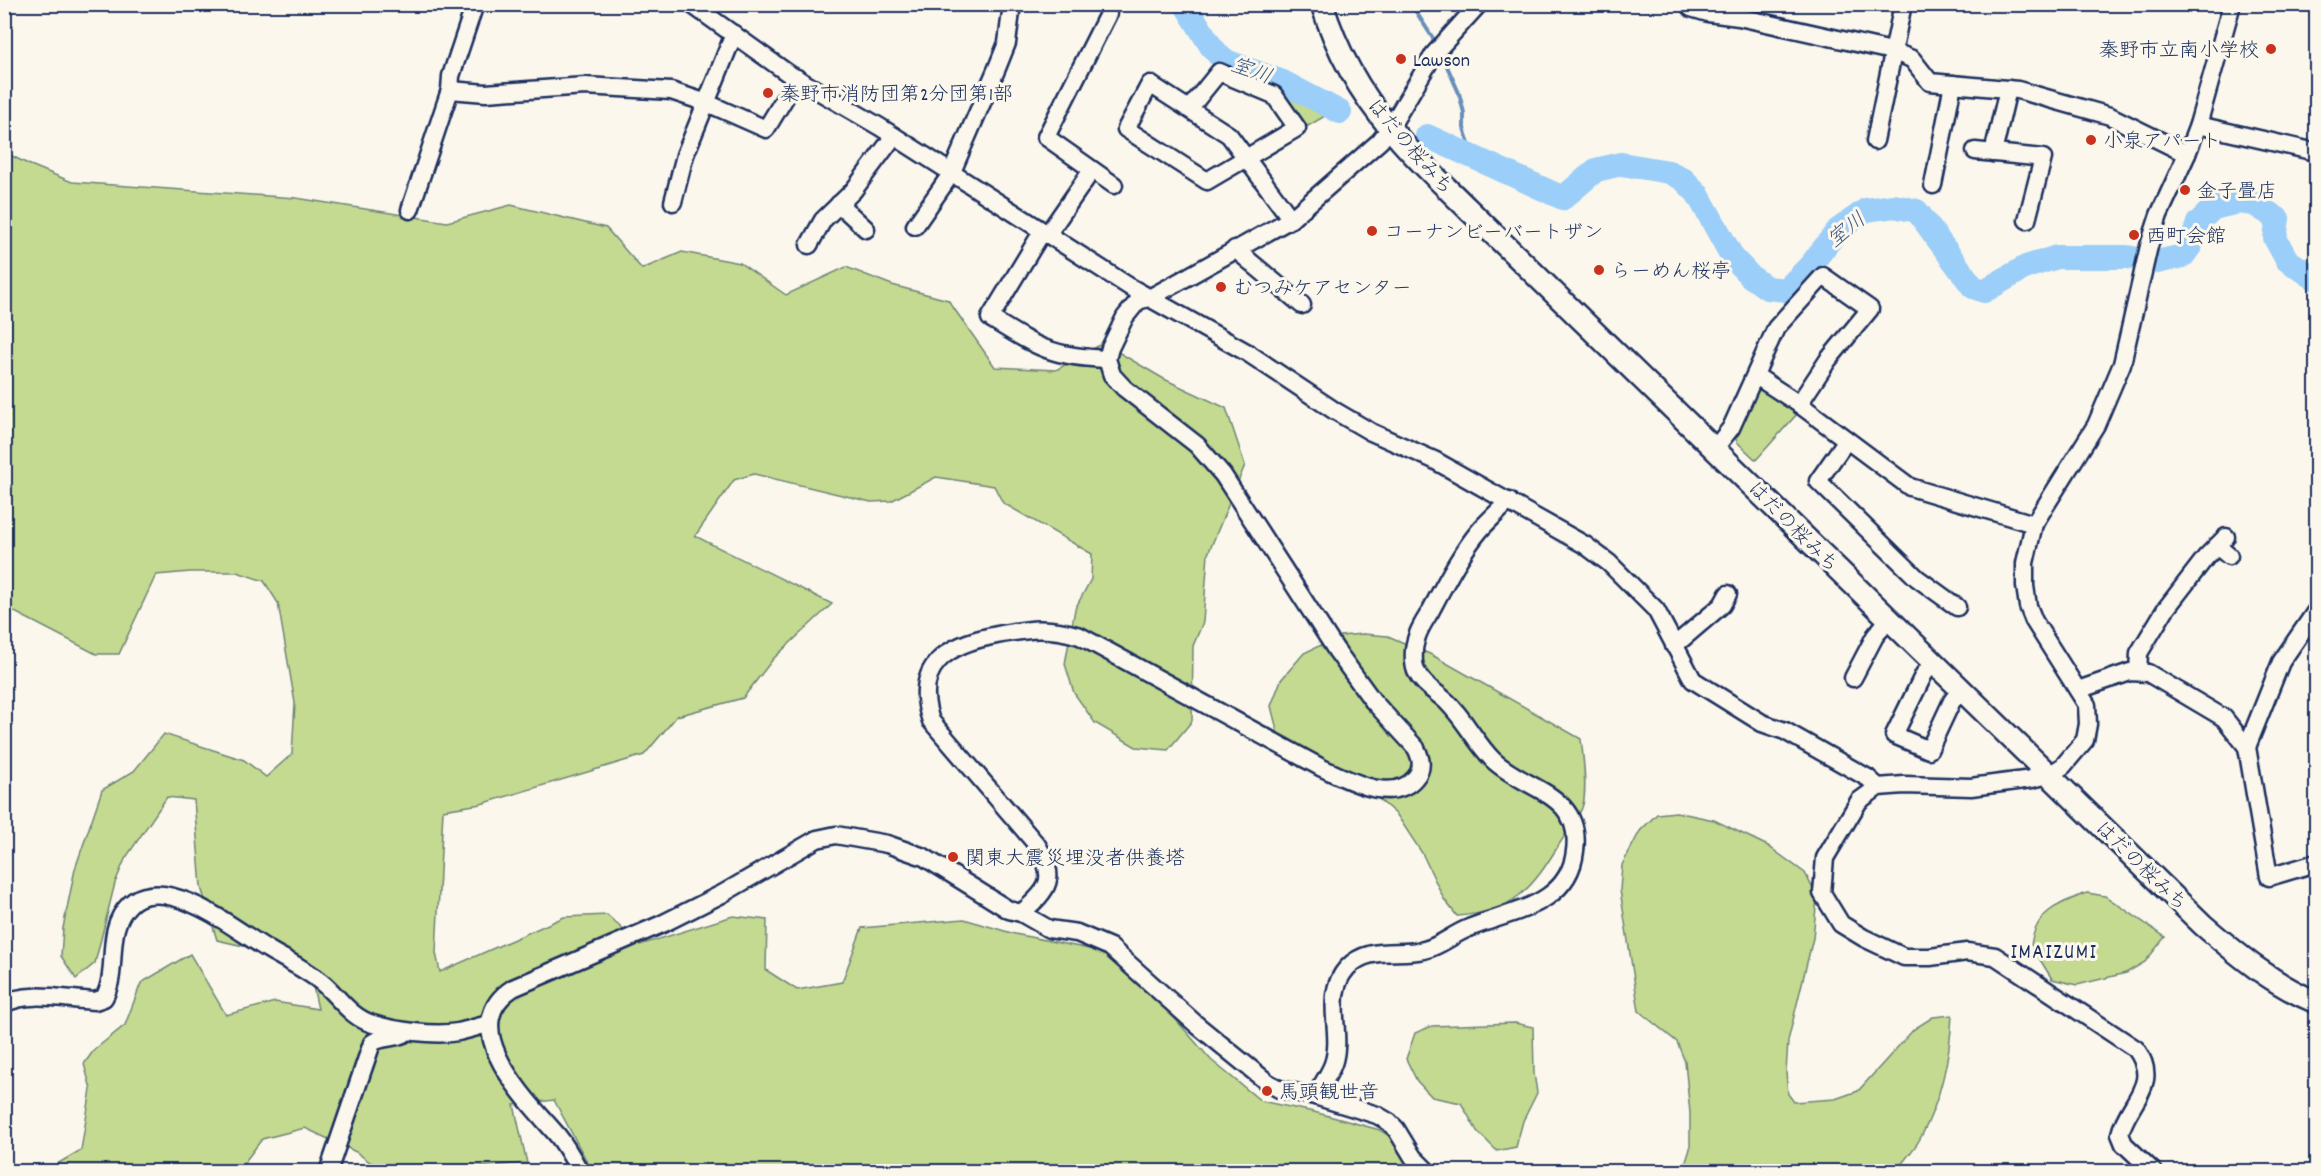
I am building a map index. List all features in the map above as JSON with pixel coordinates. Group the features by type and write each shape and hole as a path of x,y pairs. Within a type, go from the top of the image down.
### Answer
{"main road":[{"name":"はだの桜みち","path":"1322,4 1344,57 1365,94 1390,128 1468,209 2204,925 2237,954 2284,986 2316,1002"}],"street":[{"path":"410,210 450,90 451,76 475,4"},
{"path":"691,4 797,78 894,136 1130,287 1248,353 1335,411 1371,432 1434,460 1585,544 1609,563 1656,610 1694,680 1762,723 1785,731 1868,778 1878,787"},
{"path":"915,226 951,174 1007,43 1012,4"},
{"path":"1022,913 1041,897 1049,878 1047,861 1036,844 931,721 926,705 925,691 928,677 936,664 962,644 1033,628 1059,629 1080,636 1312,763 1353,782 1377,789 1403,788 1418,776 1421,766 1416,748 1373,701 1336,650 1223,475 1197,445 1124,388 1112,375 1107,359 1125,317 1138,300 1151,297 1291,219 1380,141 1434,54 1479,4"},
{"path":"1688,4 1691,8 1708,13 1742,11 1892,51 1912,58 1930,82 2018,90 2110,116 2187,154"},
{"path":"1875,141 1903,4"},
{"path":"2154,1172 2121,1138 2121,1129 2144,1089 2144,1060 2130,1044 1995,956 1967,952 1930,957 1904,957 1864,938 1841,924 1822,893 1825,858 1859,801 1878,787 1904,785 1971,787 2049,775 2073,757 2085,740 2088,724 2087,705 2034,621 2028,606 2025,563 2034,524 2096,425 2122,363 2149,246 2159,215 2198,125 2232,4"},
{"path":"1108,14 1046,137 1113,185"},
{"path":"673,202 685,155 734,34"},
{"path":"1189,109 1219,72 1274,95 1297,128 1247,159 1207,181 1126,129 1150,84 1229,135 1247,159 1291,219"},
{"path":"450,90 486,93 585,86 671,91 706,103 766,129 797,78"},
{"path":"1933,185 1953,84"},
{"path":"1993,153 2008,89"},
{"path":"2198,125 2316,152"},
{"path":"809,245 823,220 853,191 894,136"},
{"path":"1975,151 2043,158 2040,195 2027,220"},
{"path":"1092,170 1045,234 990,318 1036,346 1049,351 1076,358 1107,359"},
{"path":"839,204 866,229"},
{"path":"1235,249 1293,305"},
{"path":"1715,447 1731,428 1776,328 1823,276 1870,309 1827,360 1799,404"},
{"path":"1756,376 1799,404 1910,487 2034,524"},
{"path":"1846,441 1818,481 1917,578 1957,607"},
{"path":"1315,1096 1333,1063 1334,1001 1337,981 1348,966 1365,955 1380,952 1415,952 1439,945 1469,928 1538,903 1565,882 1575,851 1574,827 1568,813 1550,794 1492,759 1448,703 1423,683 1415,669 1416,640 1452,572 1479,531 1509,501"},
{"path":"2138,672 2139,653 2165,610 2187,580 2224,546"},
{"path":"1674,646 1726,603"},
{"path":"2247,747 2281,662 2316,611"},
{"path":"1853,678 1875,636 1888,619"},
{"path":"1933,663 1924,674 1894,735 1929,750 1952,701 1961,689"},
{"path":"2078,690 2130,672 2148,673 2224,718 2247,747 2263,854 2269,877 2316,863"},
{"path":"580,1172 569,1152 524,1099 506,1070 493,1042 489,1024 491,1012 496,1003 503,994 513,988 662,924 722,894 817,839 836,835 887,844 924,857 995,903 1022,913 1048,929 1077,933 1110,947 1197,1025 1267,1082 1279,1089 1315,1096 1377,1115 1389,1122 1413,1157 1428,1172"},
{"path":"4,1004 14,998 95,1001 104,998 109,989 114,935 121,914 132,901 162,894 176,897 200,908 320,981 349,1011 371,1024 407,1032 441,1034 489,1024"},
{"path":"328,1172 372,1043 378,1039 398,1037 407,1032"}],"green space":[{"path":"1284,94 1326,113 1325,116 1303,129"},
{"path":"4,152 72,182 296,198 447,222 511,205 606,228 642,269 682,252 740,263 786,295 846,267 892,285 948,300 995,367 1056,370 1103,343 1164,379 1226,408 1245,465 1208,554 1203,622 1193,646 1192,721 1168,750 1136,747 1095,723 1074,693 1065,664 1075,609 1091,579 1092,554 1003,503 994,486 936,477 891,501 871,502 754,474 734,480 695,536 832,604 773,659 743,698 677,716 644,755 481,804 443,810 436,953 440,972 564,917 607,915 640,945 733,916 767,920 766,970 797,990 842,982 862,928 964,919 1015,934 1094,950 1130,967 1211,1060 1261,1101 1314,1112 1380,1130 1397,1141 1414,1165 1400,1172 1365,1171 1347,1165 1309,1172 592,1171 554,1100 514,1105 527,1163 427,1171 382,1171 356,1152 305,1128 262,1139 238,1171 45,1171 81,1150 91,1089 84,1064 94,1050 125,1025 141,983 190,954 226,1015 275,1002 318,1009 308,964 217,940 201,887 194,800 167,797 125,859 115,883 95,963 76,979 61,956 63,928 75,869 102,790 134,771 164,734 244,760 266,777 292,754 295,703 278,603 264,581 237,572 156,575 119,654 96,654 11,610 5,610"},
{"path":"1762,389 1797,414 1756,460 1737,442 1735,436 1756,390"},
{"path":"1363,634 1388,636 1432,655 1581,739 1585,784 1582,808 1540,873 1519,895 1507,903 1477,914 1457,916 1444,899 1422,853 1397,815 1365,787 1299,767 1281,746 1271,706 1281,680 1304,653 1340,636"},
{"path":"1676,812 1714,820 1768,846 1805,873 1817,897 1813,938 1788,1041 1786,1072 1788,1094 1794,1102 1835,1099 1858,1091 1914,1029 1933,1017 1952,1015 1947,1062 1934,1108 1919,1141 1896,1171 1683,1171 1690,1149 1690,1113 1685,1062 1677,1042 1639,1011 1620,890 1622,865 1640,831 1657,814"},
{"path":"2087,893 2105,896 2165,937 2145,962 2126,973 2077,985 2052,979 2031,945 2034,933 2038,924 2050,910"},
{"path":"1515,1023 1533,1027 1537,1093 1523,1121 1516,1147 1497,1151 1477,1131 1461,1103 1432,1097 1417,1081 1406,1059 1415,1033 1432,1026"}],"waterway":[{"name":"室川","path":"1185,4 1211,46 1223,60 1283,82 1340,112"},
{"path":"1411,4 1436,43"},
{"path":"1442,55 1459,93 1464,113 1464,128 1469,144 1468,156"},
{"name":"室川","path":"1427,136 1563,198 1596,170 1621,164 1669,172 1683,179 1697,193 1733,258 1750,276 1767,288 1786,290 1810,266 1838,230 1866,210 1894,206 1917,211 1973,287 1984,291 2026,267 2057,257 2127,257 2157,262 2183,256 2191,245 2198,223 2213,208 2238,202 2254,204 2278,219 2275,238 2287,260 2316,279"}],"place":[{"name":"秦野市立南小学校","path":"2271,49"},
{"name":"Lawson","path":"1401,59"},
{"name":"秦野市消防団第2分団第1部","path":"768,93"},
{"name":"小泉アパート","path":"2091,140"},
{"name":"金子畳店","path":"2185,190"},
{"name":"コーナンビーバートザン","path":"1372,231"},
{"name":"西町会館","path":"2134,235"},
{"name":"らーめん桜亭","path":"1599,270"},
{"name":"むつみケアセンター","path":"1221,287"},
{"name":"関東大震災埋没者供養塔","path":"953,857"},
{"name":"馬頭観世音","path":"1267,1091"}],"district":[{"name":"IMAIZUMI","path":"2054,951"}]}
